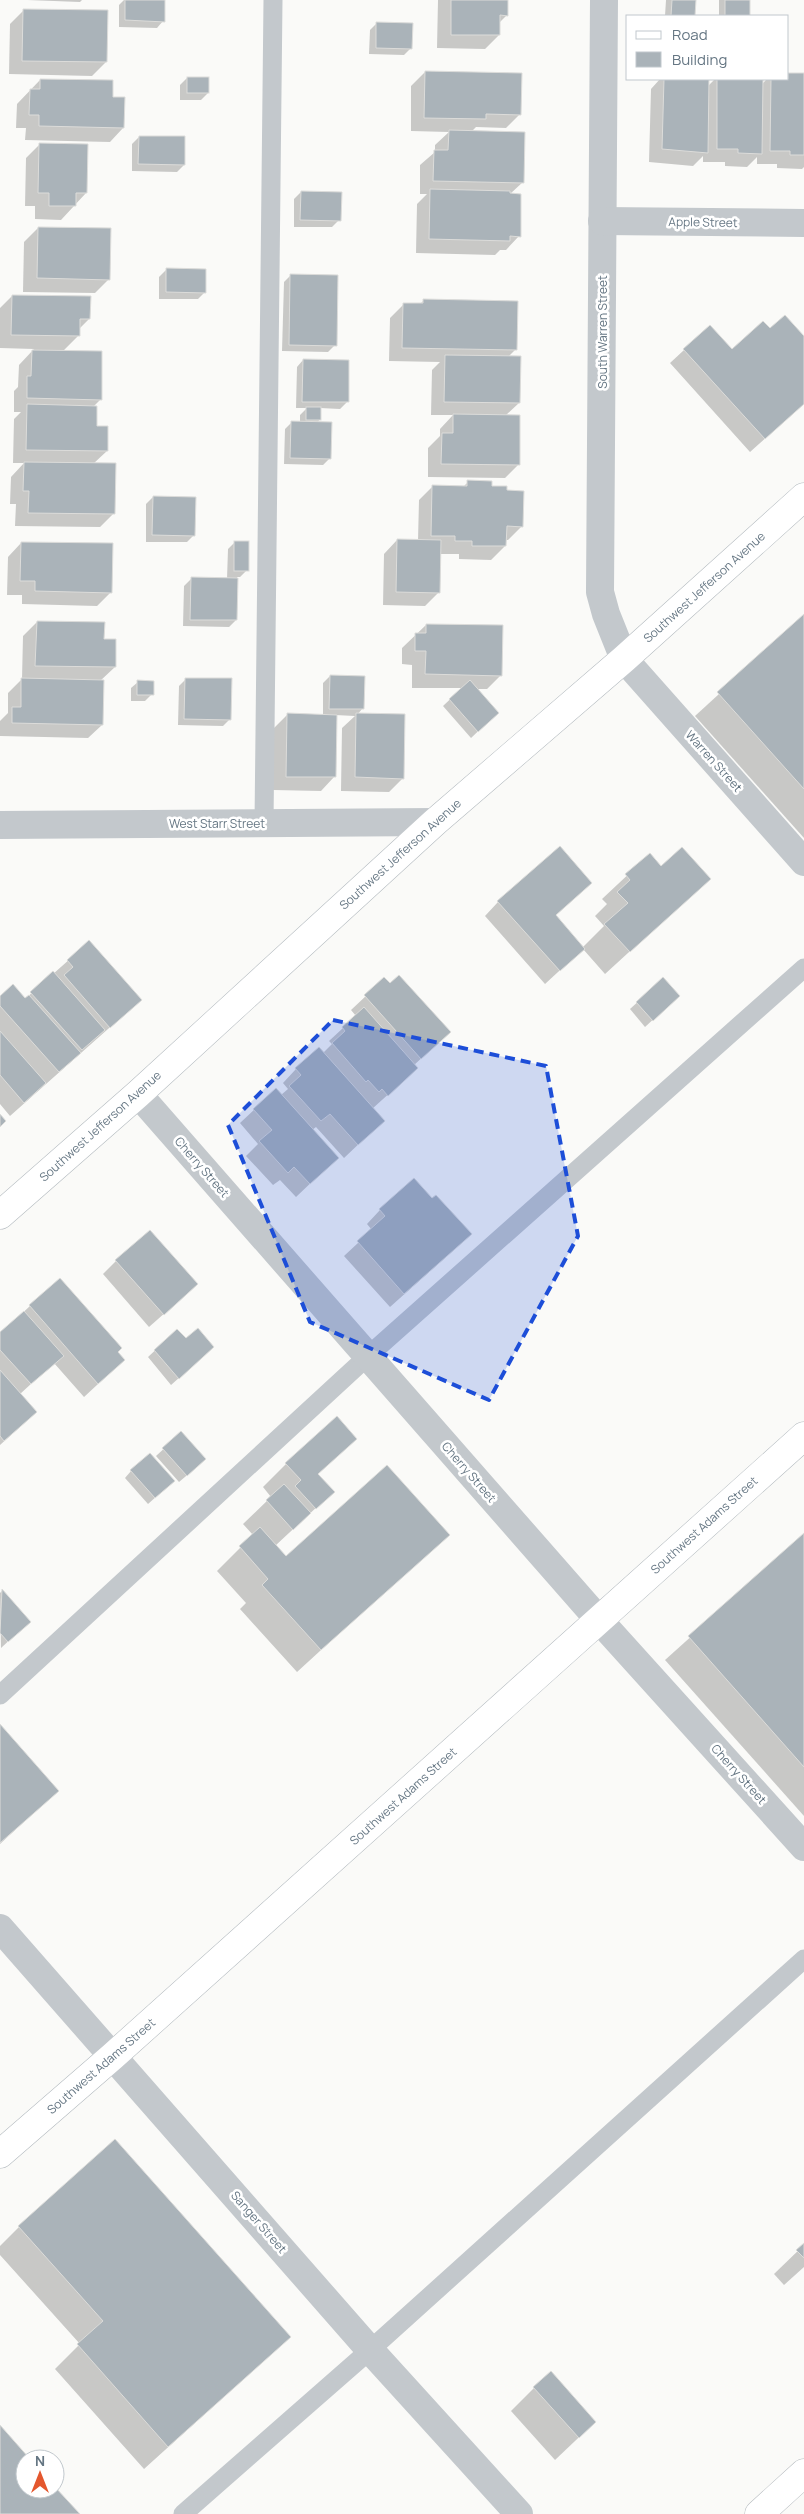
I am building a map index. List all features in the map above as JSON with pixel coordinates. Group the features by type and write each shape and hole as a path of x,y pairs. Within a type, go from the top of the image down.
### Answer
{"main road":[{"name":"Southwest Jefferson Avenue","path":"0,1215 138,1094 435,822 624,659 804,497"},
{"name":"Southwest Adams Street","path":"0,2154 113,2056 804,1436"},
{"path":"759,2514 804,2473"}],"street":[{"name":"South Warren Street","path":"604,0 600,592 606,614 624,659"},
{"name":"Apple Street","path":"602,221 804,223"},
{"name":"Warren Street","path":"624,659 804,862"},
{"name":"West Starr Street","path":"0,825 435,822"},
{"name":"Cherry Street","path":"138,1094 599,1620 804,1847"},
{"name":"Sanger Street","path":"0,1928 370,2350 519,2514"}],"lane":[{"path":"264,823 273,0"},
{"path":"0,1694 368,1356 804,968"},
{"path":"183,2514 370,2350 804,1960"}],"highlighted area":[{"path":"333,1020 546,1066 578,1236 489,1400 310,1322 228,1125"}],"building":[{"path":"125,0 165,0 165,22 125,20"},
{"path":"451,0 508,0 508,16 500,15 500,35 451,35"},
{"path":"672,0 696,0 695,15 671,15"},
{"path":"725,0 750,0 750,15 725,15"},
{"path":"23,9 108,10 107,62 22,61"},
{"path":"376,22 413,23 412,49 376,48"},
{"path":"425,71 522,73 521,115 486,114 486,119 424,118"},
{"path":"789,73 804,73 804,155 790,155 790,151 770,151 771,80 789,80"},
{"path":"187,77 209,77 209,93 187,93"},
{"path":"40,79 113,80 113,97 125,97 124,128 39,126 39,115 29,115 30,89 40,89"},
{"path":"664,80 709,80 708,153 662,149"},
{"path":"717,80 763,80 762,154 738,153 738,149 717,149"},
{"path":"449,130 525,132 524,183 433,181 434,150 448,150"},
{"path":"139,136 185,136 185,165 138,164"},
{"path":"39,143 88,144 87,193 76,193 76,206 49,206 49,193 38,193"},
{"path":"430,189 510,191 510,193 521,194 521,237 510,236 510,241 429,239"},
{"path":"301,191 342,192 341,221 300,220"},
{"path":"38,227 111,228 110,280 37,278"},
{"path":"166,268 206,269 206,293 166,292"},
{"path":"290,274 338,275 337,346 289,345"},
{"path":"12,295 91,296 90,319 80,319 80,336 11,335"},
{"path":"423,299 518,301 517,350 402,348 403,303 423,303"},
{"path":"785,315 804,336 804,404 765,439 683,349 710,325 732,349 763,321 770,328"},
{"path":"32,350 102,351 102,400 27,398 27,376 31,376"},
{"path":"445,355 521,356 520,403 444,402"},
{"path":"303,359 349,360 349,402 302,402"},
{"path":"27,404 97,406 97,426 108,426 108,451 26,450"},
{"path":"306,407 321,407 321,420 306,420"},
{"path":"453,414 520,415 520,465 441,464 442,433 453,433"},
{"path":"291,421 332,422 331,459 290,458"},
{"path":"24,462 116,463 115,514 28,513 29,491 23,491"},
{"path":"467,480 492,481 492,486 507,486 507,490 524,491 523,527 507,526 506,546 472,546 472,541 455,541 455,536 431,536 432,485 467,486"},
{"path":"153,496 196,497 195,536 152,535"},
{"path":"397,539 441,540 440,593 396,592"},
{"path":"234,541 249,541 249,571 234,571"},
{"path":"21,542 113,543 112,593 35,591 35,581 20,581"},
{"path":"191,577 238,578 237,620 190,620"},
{"path":"804,614 804,789 717,692"},
{"path":"37,621 105,622 104,639 116,639 116,667 35,666"},
{"path":"426,624 503,625 502,676 425,674 426,651 415,651 415,633 426,633"},
{"path":"330,675 365,676 364,709 329,709"},
{"path":"21,678 104,680 103,725 12,723 12,707 21,707"},
{"path":"185,678 232,678 231,720 184,719"},
{"path":"137,680 154,681 154,695 137,695"},
{"path":"470,680 499,713 478,732 449,699"},
{"path":"287,713 337,715 336,777 286,777"},
{"path":"356,713 405,714 404,779 355,777"},
{"path":"560,846 592,883 556,915 585,949 560,971 497,901"},
{"path":"682,847 711,879 630,952 604,924 628,903 617,892 630,880 625,874 650,853 661,866"},
{"path":"89,940 142,1000 110,1028 64,975 73,967 67,960"},
{"path":"53,971 105,1030 82,1050 30,992"},
{"path":"399,975 451,1032 421,1059 364,995 384,977 390,983"},
{"path":"663,977 680,996 653,1021 636,1002"},
{"path":"13,984 25,998 29,995 81,1053 59,1072 0,1006 0,996"},
{"path":"364,1007 418,1068 388,1096 382,1089 379,1092 368,1080 366,1082 332,1043 345,1031 342,1027"},
{"path":"0,1031 46,1083 24,1103 0,1075"},
{"path":"319,1047 385,1121 358,1145 330,1114 321,1121 289,1086 301,1075 295,1068"},
{"path":"276,1088 339,1158 310,1184 294,1167 288,1173 259,1141 272,1130 253,1109"},
{"path":"0,1114 6,1121 0,1127"},
{"path":"414,1178 432,1198 436,1195 472,1234 404,1294 357,1241 385,1216 379,1209"},
{"path":"150,1230 198,1284 164,1315 115,1260"},
{"path":"60,1278 122,1348 118,1352 125,1360 98,1384 29,1305"},
{"path":"24,1311 64,1356 31,1384 0,1350 0,1332"},
{"path":"198,1328 214,1347 179,1379 154,1350 177,1329 186,1338"},
{"path":"0,1370 37,1412 4,1441 0,1436"},
{"path":"337,1416 357,1439 318,1474 335,1492 316,1509 295,1486 301,1480 285,1463"},
{"path":"181,1431 206,1459 187,1476 162,1448"},
{"path":"150,1453 175,1481 155,1498 130,1470"},
{"path":"387,1465 450,1535 321,1650 262,1585 268,1579 239,1546 260,1527 286,1556"},
{"path":"284,1484 311,1513 293,1530 266,1500"},
{"path":"804,1533 804,1767 688,1636"},
{"path":"2,1589 31,1622 8,1642 0,1633"},
{"path":"0,1724 59,1791 0,1843"},
{"path":"115,2139 291,2337 168,2447 77,2344 103,2321 18,2226"},
{"path":"804,2243 804,2258 796,2250"},
{"path":"551,2371 596,2422 579,2438 533,2387"},
{"path":"0,2425 21,2449 15,2449 15,2499 65,2498 80,2514 0,2514"}]}
